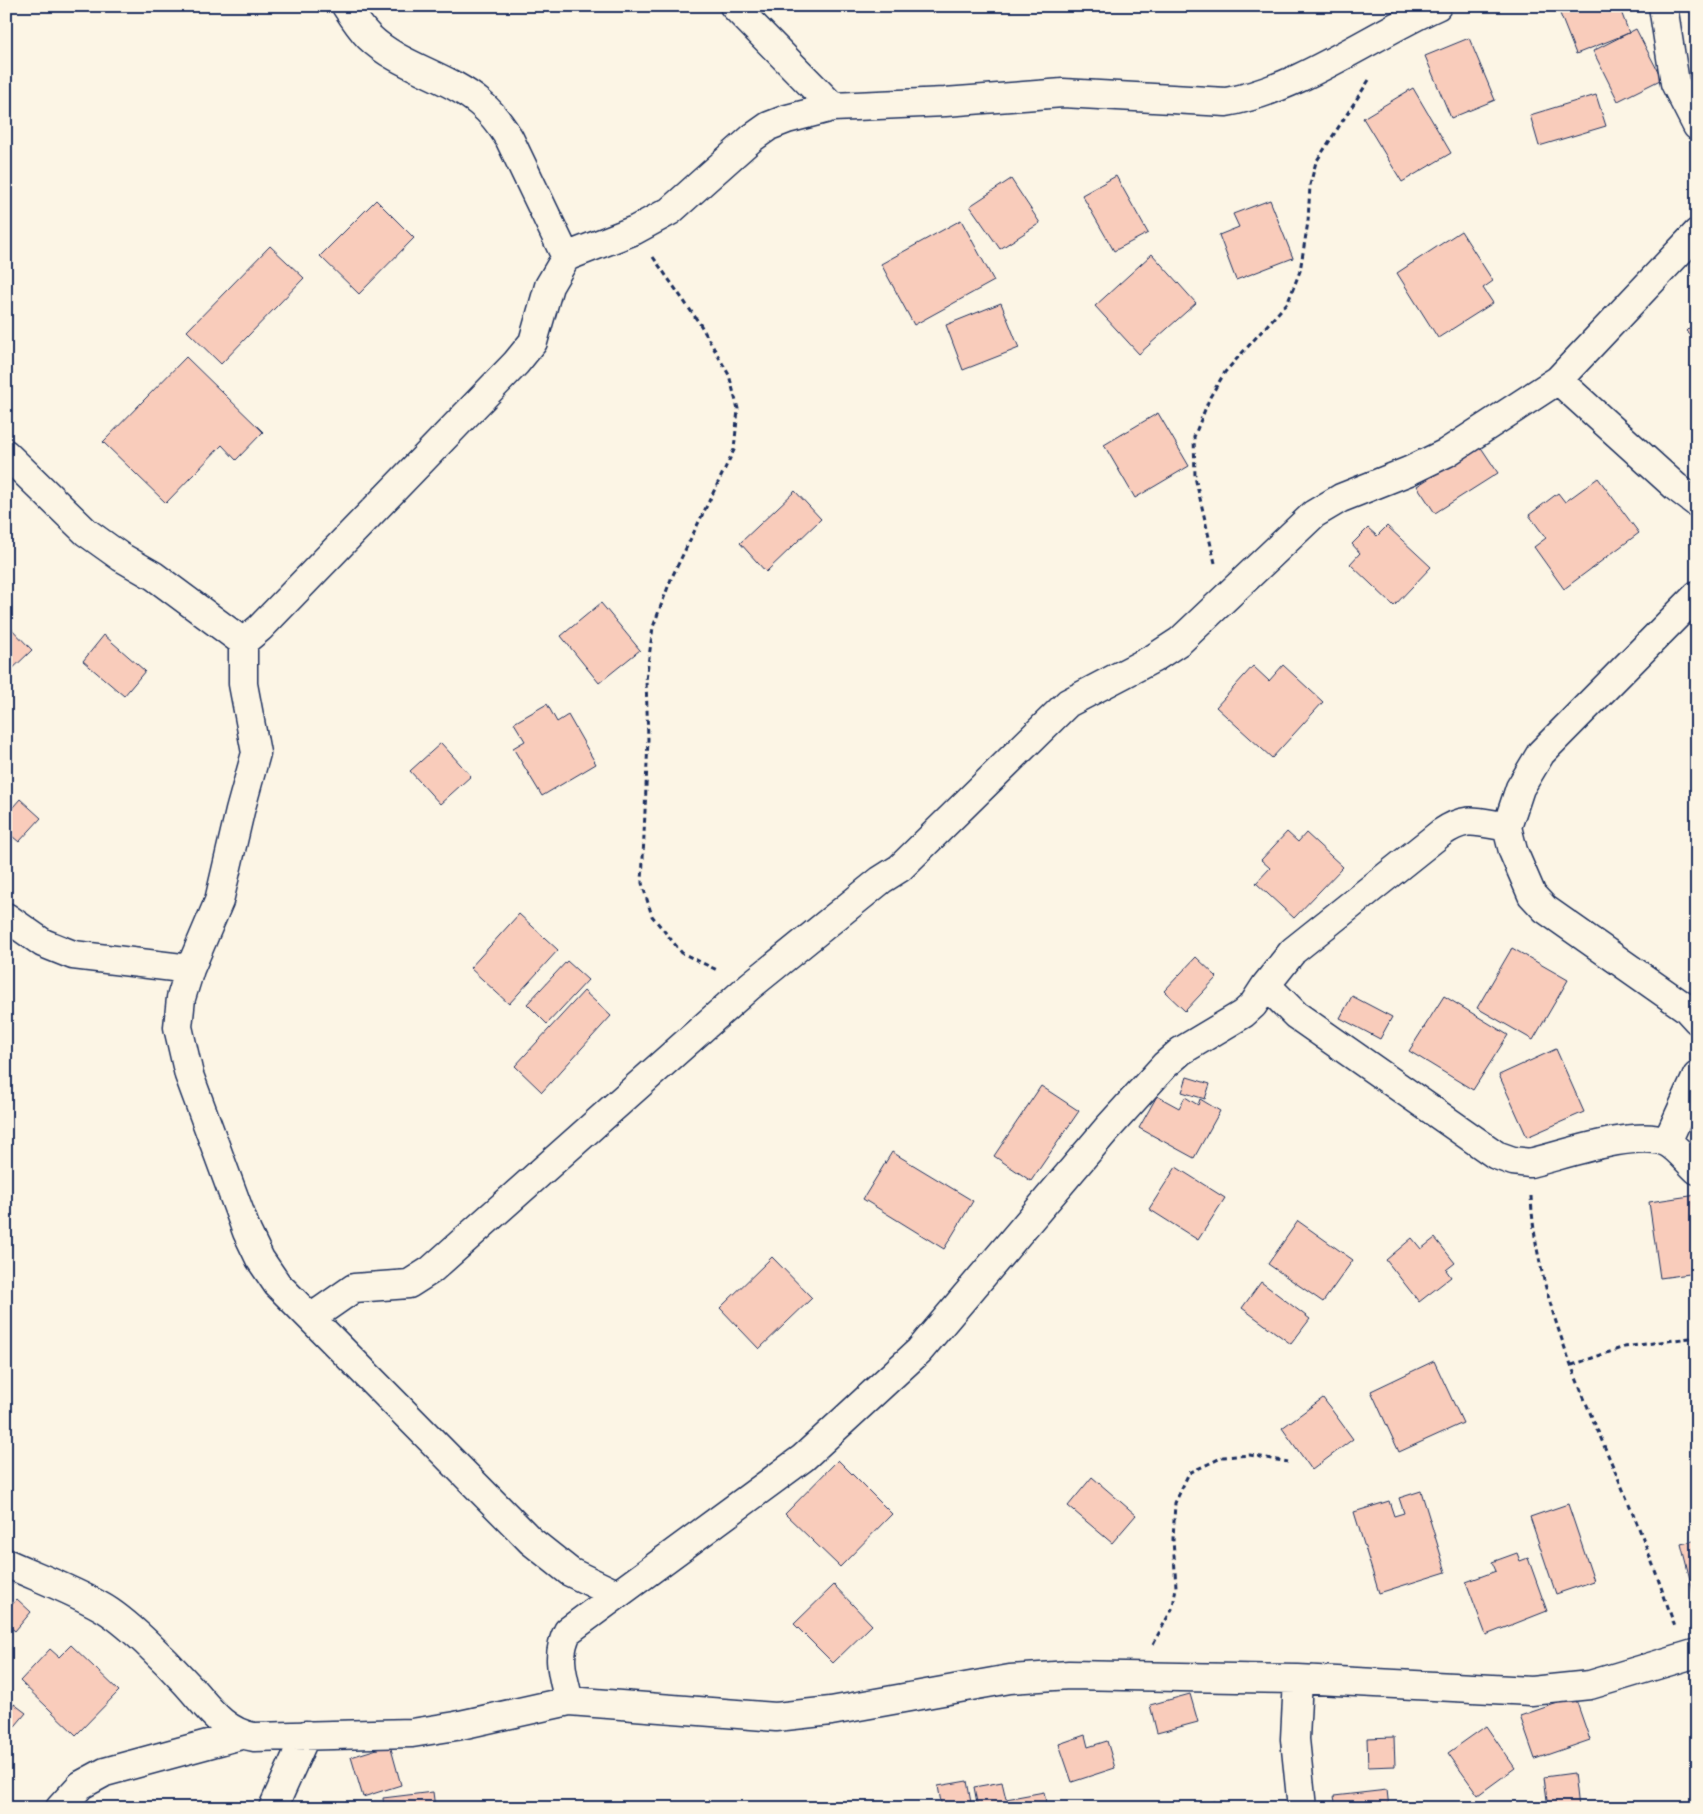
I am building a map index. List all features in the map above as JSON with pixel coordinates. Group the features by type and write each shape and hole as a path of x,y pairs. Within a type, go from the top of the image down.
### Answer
{"street":[{"path":"346,6 369,37 383,48 466,92 482,104 498,121 509,138 566,257"},
{"path":"734,6 833,107"},
{"path":"616,1594 570,1572 531,1541 277,1284 260,1259 247,1232 189,1076 178,1026 181,998 190,969 219,901 256,753 243,684 244,642 260,628 516,363 533,342 549,286 566,257 635,230 670,211 752,138 769,126 833,107 945,102 1063,92 1123,94 1226,102 1253,98 1349,53 1408,19 1437,6"},
{"path":"1663,6 1674,83 1697,126"},
{"path":"312,1318 354,1288 409,1284 431,1270 750,986 881,880 900,868 1068,703 1154,658 1174,645 1314,514 1341,498 1409,471 1446,452 1558,380 1697,233"},
{"path":"1558,380 1676,487 1697,503"},
{"path":"6,454 86,532 121,557 154,576 244,642"},
{"path":"1697,595 1542,753 1520,788 1507,827 1513,851 1532,895 1546,909 1686,1008 1697,1020"},
{"path":"569,1701 559,1662 561,1644 568,1631 803,1458 919,1351 1106,1130 1181,1051 1243,1014 1253,1005 1266,985 1304,942 1455,823 1466,820 1507,827"},
{"path":"6,917 43,943 73,955 190,969"},
{"path":"1266,985 1296,1015 1496,1154 1513,1161 1530,1163 1634,1138 1667,1142 1697,1170"},
{"path":"1667,1142 1697,1076"},
{"path":"6,1563 100,1605 115,1615 179,1675 226,1727 240,1735"},
{"path":"60,1808 81,1784 105,1772 240,1735 412,1733 456,1726 569,1701 776,1717 831,1711 1010,1679 1069,1676 1298,1679 1531,1691 1590,1685 1691,1655"},
{"path":"1298,1679 1295,1739 1302,1808"},
{"path":"273,1808 306,1735"}],"path":[{"path":"1225,599 1205,524 1195,477 1194,437 1210,397 1225,372 1288,302 1300,271 1308,222 1310,185 1316,162 1374,73"},
{"path":"635,230 700,324 729,375 738,409 734,450 670,579 653,627 646,680 648,739 642,883 652,916 682,953 750,986"},
{"path":"1530,1163 1532,1209 1538,1249 1552,1307 1572,1365 1691,1655"},
{"path":"1572,1365 1624,1347 1697,1337"},
{"path":"1118,1677 1148,1652 1162,1630 1173,1607 1176,1587 1173,1539 1175,1503 1189,1473 1223,1457 1250,1455 1288,1462"}],"building":[{"path":"1557,6 1619,6 1629,33 1576,54"},
{"path":"1636,29 1662,79 1618,101 1593,51"},
{"path":"1469,38 1495,100 1451,118 1425,56"},
{"path":"1413,88 1451,153 1402,182 1363,118"},
{"path":"1596,95 1606,126 1539,146 1530,115"},
{"path":"1116,176 1148,233 1114,251 1082,195"},
{"path":"1011,179 1040,223 1000,249 970,206"},
{"path":"376,200 414,238 359,294 320,256"},
{"path":"1270,200 1293,258 1236,280 1219,235 1239,227 1233,214"},
{"path":"961,220 994,281 914,325 881,264"},
{"path":"1461,231 1493,281 1483,288 1493,303 1438,338 1397,273"},
{"path":"270,246 304,278 221,364 187,331"},
{"path":"1152,254 1196,303 1139,354 1095,306"},
{"path":"1001,303 1019,348 963,370 946,325"},
{"path":"1697,320 1697,341 1686,331"},
{"path":"186,357 263,432 236,460 222,445 166,503 103,442"},
{"path":"1158,413 1189,466 1135,498 1104,445"},
{"path":"1480,446 1498,473 1435,513 1417,486"},
{"path":"1598,478 1639,533 1564,589 1534,547 1546,538 1529,515 1558,493 1565,502"},
{"path":"795,491 821,519 766,572 740,543"},
{"path":"1387,526 1431,567 1394,606 1350,564 1360,553 1352,544 1368,528 1377,536"},
{"path":"601,603 640,650 599,683 561,636"},
{"path":"6,623 32,650 6,675"},
{"path":"104,635 145,671 124,696 83,661"},
{"path":"1283,665 1323,702 1272,758 1216,707 1253,666 1269,681"},
{"path":"547,704 557,722 568,715 596,764 542,796 513,748 525,741 514,723"},
{"path":"441,743 471,776 440,804 410,771"},
{"path":"20,799 41,818 19,842 6,831 6,815"},
{"path":"1287,832 1298,842 1306,833 1343,867 1294,918 1256,883 1270,868 1261,860"},
{"path":"519,914 558,950 509,1004 470,968"},
{"path":"1512,948 1568,980 1533,1040 1477,1008"},
{"path":"1196,957 1217,977 1185,1011 1164,991"},
{"path":"567,961 588,980 547,1024 527,1004"},
{"path":"584,991 611,1016 542,1092 515,1066"},
{"path":"1352,996 1392,1017 1380,1039 1340,1018"},
{"path":"1444,996 1508,1035 1473,1090 1409,1051"},
{"path":"1556,1049 1584,1112 1527,1137 1499,1075"},
{"path":"1187,1077 1210,1084 1205,1099 1182,1092"},
{"path":"1041,1086 1079,1111 1031,1181 994,1156"},
{"path":"1157,1096 1179,1108 1185,1097 1198,1105 1200,1099 1220,1111 1194,1158 1139,1128"},
{"path":"892,1152 973,1201 944,1249 863,1199"},
{"path":"1176,1167 1225,1198 1198,1240 1149,1209"},
{"path":"1697,1195 1697,1273 1660,1278 1649,1202"},
{"path":"1298,1221 1353,1260 1323,1302 1268,1264"},
{"path":"1412,1238 1421,1249 1435,1238 1455,1263 1446,1270 1451,1277 1419,1302 1386,1260"},
{"path":"772,1257 812,1298 759,1349 720,1308"},
{"path":"1261,1282 1310,1319 1291,1344 1242,1308"},
{"path":"1434,1361 1463,1423 1399,1452 1371,1391"},
{"path":"1323,1398 1353,1439 1312,1470 1282,1428"},
{"path":"838,1460 892,1514 840,1567 785,1514"},
{"path":"1092,1477 1136,1515 1112,1543 1068,1506"},
{"path":"1421,1491 1446,1572 1379,1593 1354,1512 1389,1501 1394,1516 1404,1513 1399,1498"},
{"path":"1568,1504 1594,1581 1556,1594 1530,1517"},
{"path":"1697,1540 1697,1598 1695,1599 1681,1544"},
{"path":"1517,1553 1520,1561 1528,1558 1547,1611 1486,1635 1466,1582 1496,1571 1492,1562"},
{"path":"834,1585 872,1625 833,1663 794,1624"},
{"path":"17,1599 31,1612 15,1631 6,1624 6,1611"},
{"path":"71,1645 119,1691 76,1735 20,1681 50,1649 59,1657"},
{"path":"1190,1694 1198,1722 1157,1733 1150,1705"},
{"path":"1575,1697 1590,1740 1535,1759 1520,1716"},
{"path":"14,1704 26,1713 6,1737 6,1714"},
{"path":"1486,1726 1515,1768 1478,1795 1448,1753"},
{"path":"1085,1735 1088,1747 1107,1741 1115,1768 1072,1782 1059,1744"},
{"path":"1394,1737 1395,1766 1368,1767 1367,1738"},
{"path":"390,1745 401,1785 363,1797 351,1757"},
{"path":"1574,1773 1578,1808 1548,1808 1544,1777"},
{"path":"967,1781 972,1808 942,1808 938,1786"},
{"path":"1002,1782 1006,1799 1044,1792 1047,1808 978,1808 974,1787"},
{"path":"1387,1790 1389,1808 1336,1808 1334,1796"},
{"path":"433,1792 435,1808 384,1808 383,1798"},
{"path":"1214,1801 1216,1808 1195,1808"},
{"path":"1161,1806 1161,1808 1104,1808"}]}
